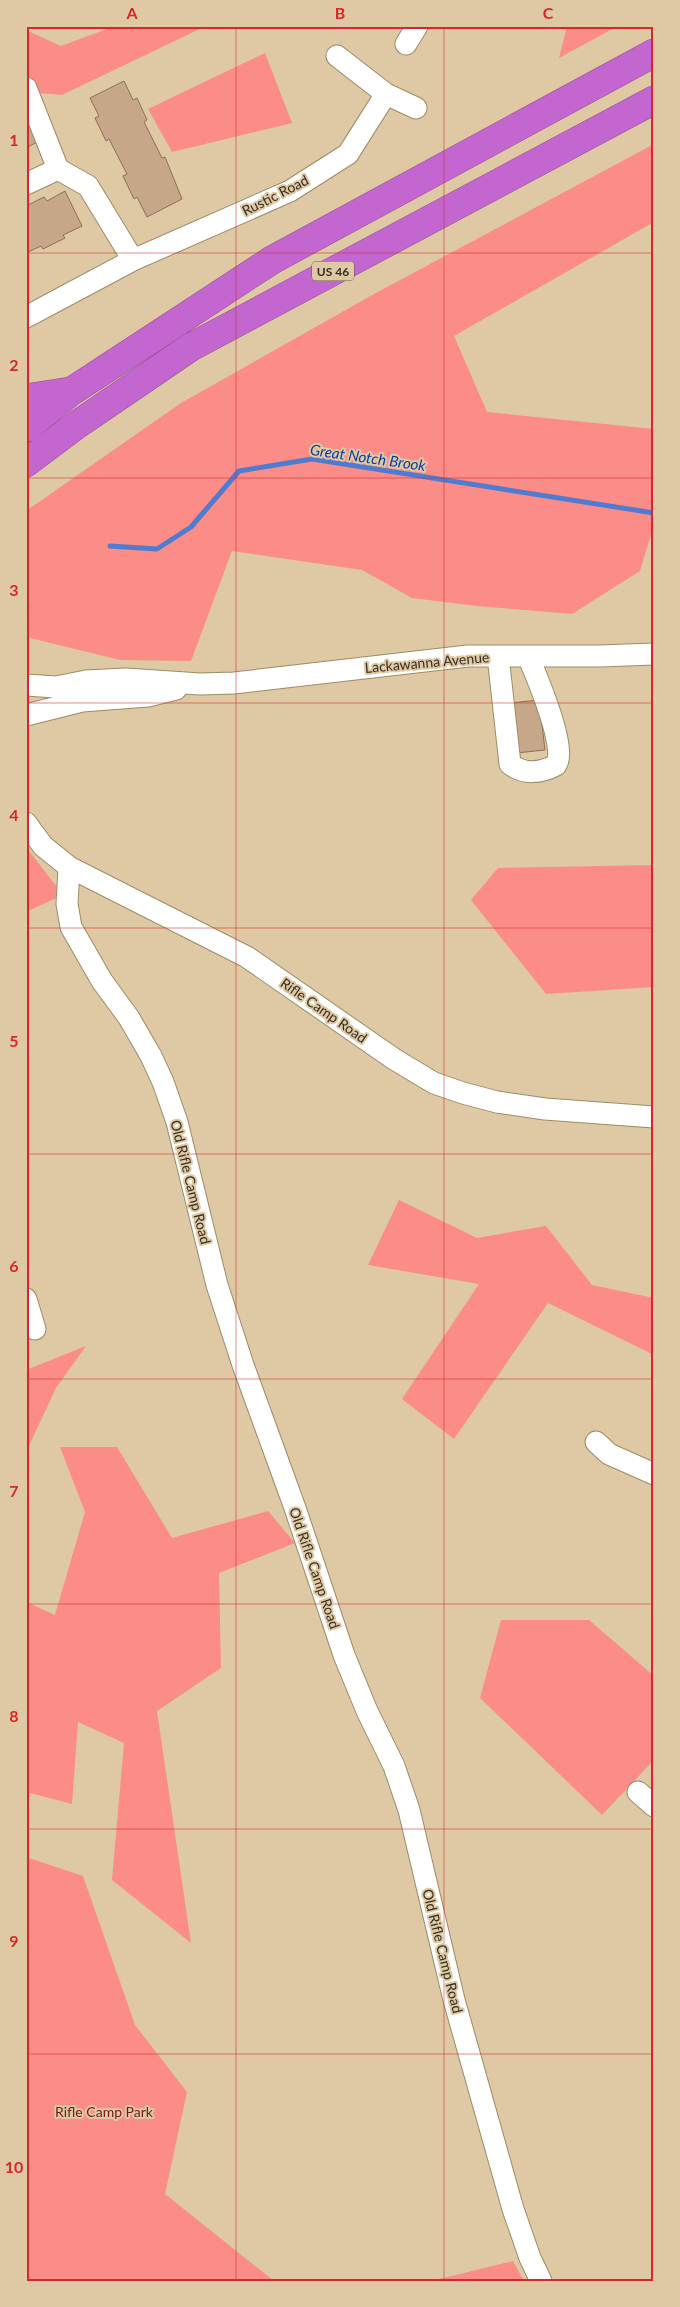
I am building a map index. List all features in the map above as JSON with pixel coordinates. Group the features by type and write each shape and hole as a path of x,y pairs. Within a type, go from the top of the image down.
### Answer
{"highway":[{"path":"26,428 72,391 272,260 654,53"},
{"name":"US 46","path":"26,464 78,424 191,347 654,100"},
{"path":"26,398 72,391"}],"street":[{"path":"406,44 417,26"},
{"path":"337,56 386,94 416,108"},
{"path":"26,88 58,169 88,186 133,260"},
{"name":"Rustic Road","path":"26,317 133,260 290,191 348,154 386,94"},
{"path":"26,184 58,169"},
{"name":"Lackawanna Avenue","path":"26,684 56,687 86,681 126,679 200,684 234,683 450,657 654,654"},
{"path":"498,656 510,764 519,770 539,772 556,765 560,755 545,695 528,656"},
{"name":"Lackawanna Avenue","path":"26,715 82,701 148,696 200,684"},
{"name":"Rifle Camp Road","path":"26,823 43,846 69,867 247,957 394,1059 434,1083 489,1100 545,1109 654,1117"},
{"name":"Old Rifle Camp Road","path":"69,867 67,904 71,927 102,981 129,1018 151,1056 163,1082 177,1122 217,1285 240,1355 295,1508 344,1655 400,1784 409,1810 454,2000 513,2209 530,2258 541,2281"},
{"path":"26,1299 35,1329"},
{"path":"596,1442 609,1454 654,1474"}],"green space":[{"path":"115,26 206,26 62,95 26,92 26,30 61,46"},
{"path":"567,26 618,26 559,58"},
{"path":"265,53 292,123 172,152 148,109"},
{"path":"654,144 654,222 454,336 487,412 654,429 654,525 640,571 572,614 412,598 362,570 232,551 191,661 120,660 26,637 26,511 181,403 374,294"},
{"path":"26,847 63,895 26,912"},
{"path":"654,865 654,987 546,994 471,900 498,868"},
{"path":"399,1200 477,1238 546,1226 592,1285 654,1298 654,1355 548,1303 454,1439 402,1399 479,1284 368,1265"},
{"path":"86,1346 56,1388 26,1452 26,1370"},
{"path":"60,1447 117,1447 172,1538 268,1511 295,1543 219,1573 221,1668 157,1711 191,1943 112,1880 124,1743 78,1722 72,1804 26,1792 26,1602 55,1615 85,1512"},
{"path":"501,1620 589,1620 654,1676 654,1760 602,1815 480,1698"},
{"name":"Rifle Camp Park","path":"26,1857 83,1876 135,2025 187,2092 165,2194 274,2281 26,2281"},
{"path":"513,2261 524,2281 431,2281"}],"building":[{"path":"124,81 133,100 137,98 147,120 144,122 162,158 165,157 182,199 147,217 137,197 134,199 123,176 127,174 109,139 106,141 95,118 99,116 90,98"},
{"path":"26,109 41,140 26,148"},
{"path":"65,191 82,226 63,235 65,238 43,249 41,246 26,253 26,206 44,197 47,201"},
{"path":"539,700 545,750 516,753 510,703"}],"waterway":[{"name":"Great Notch Brook","path":"110,546 157,549 191,527 239,471 312,459 654,513"}]}
